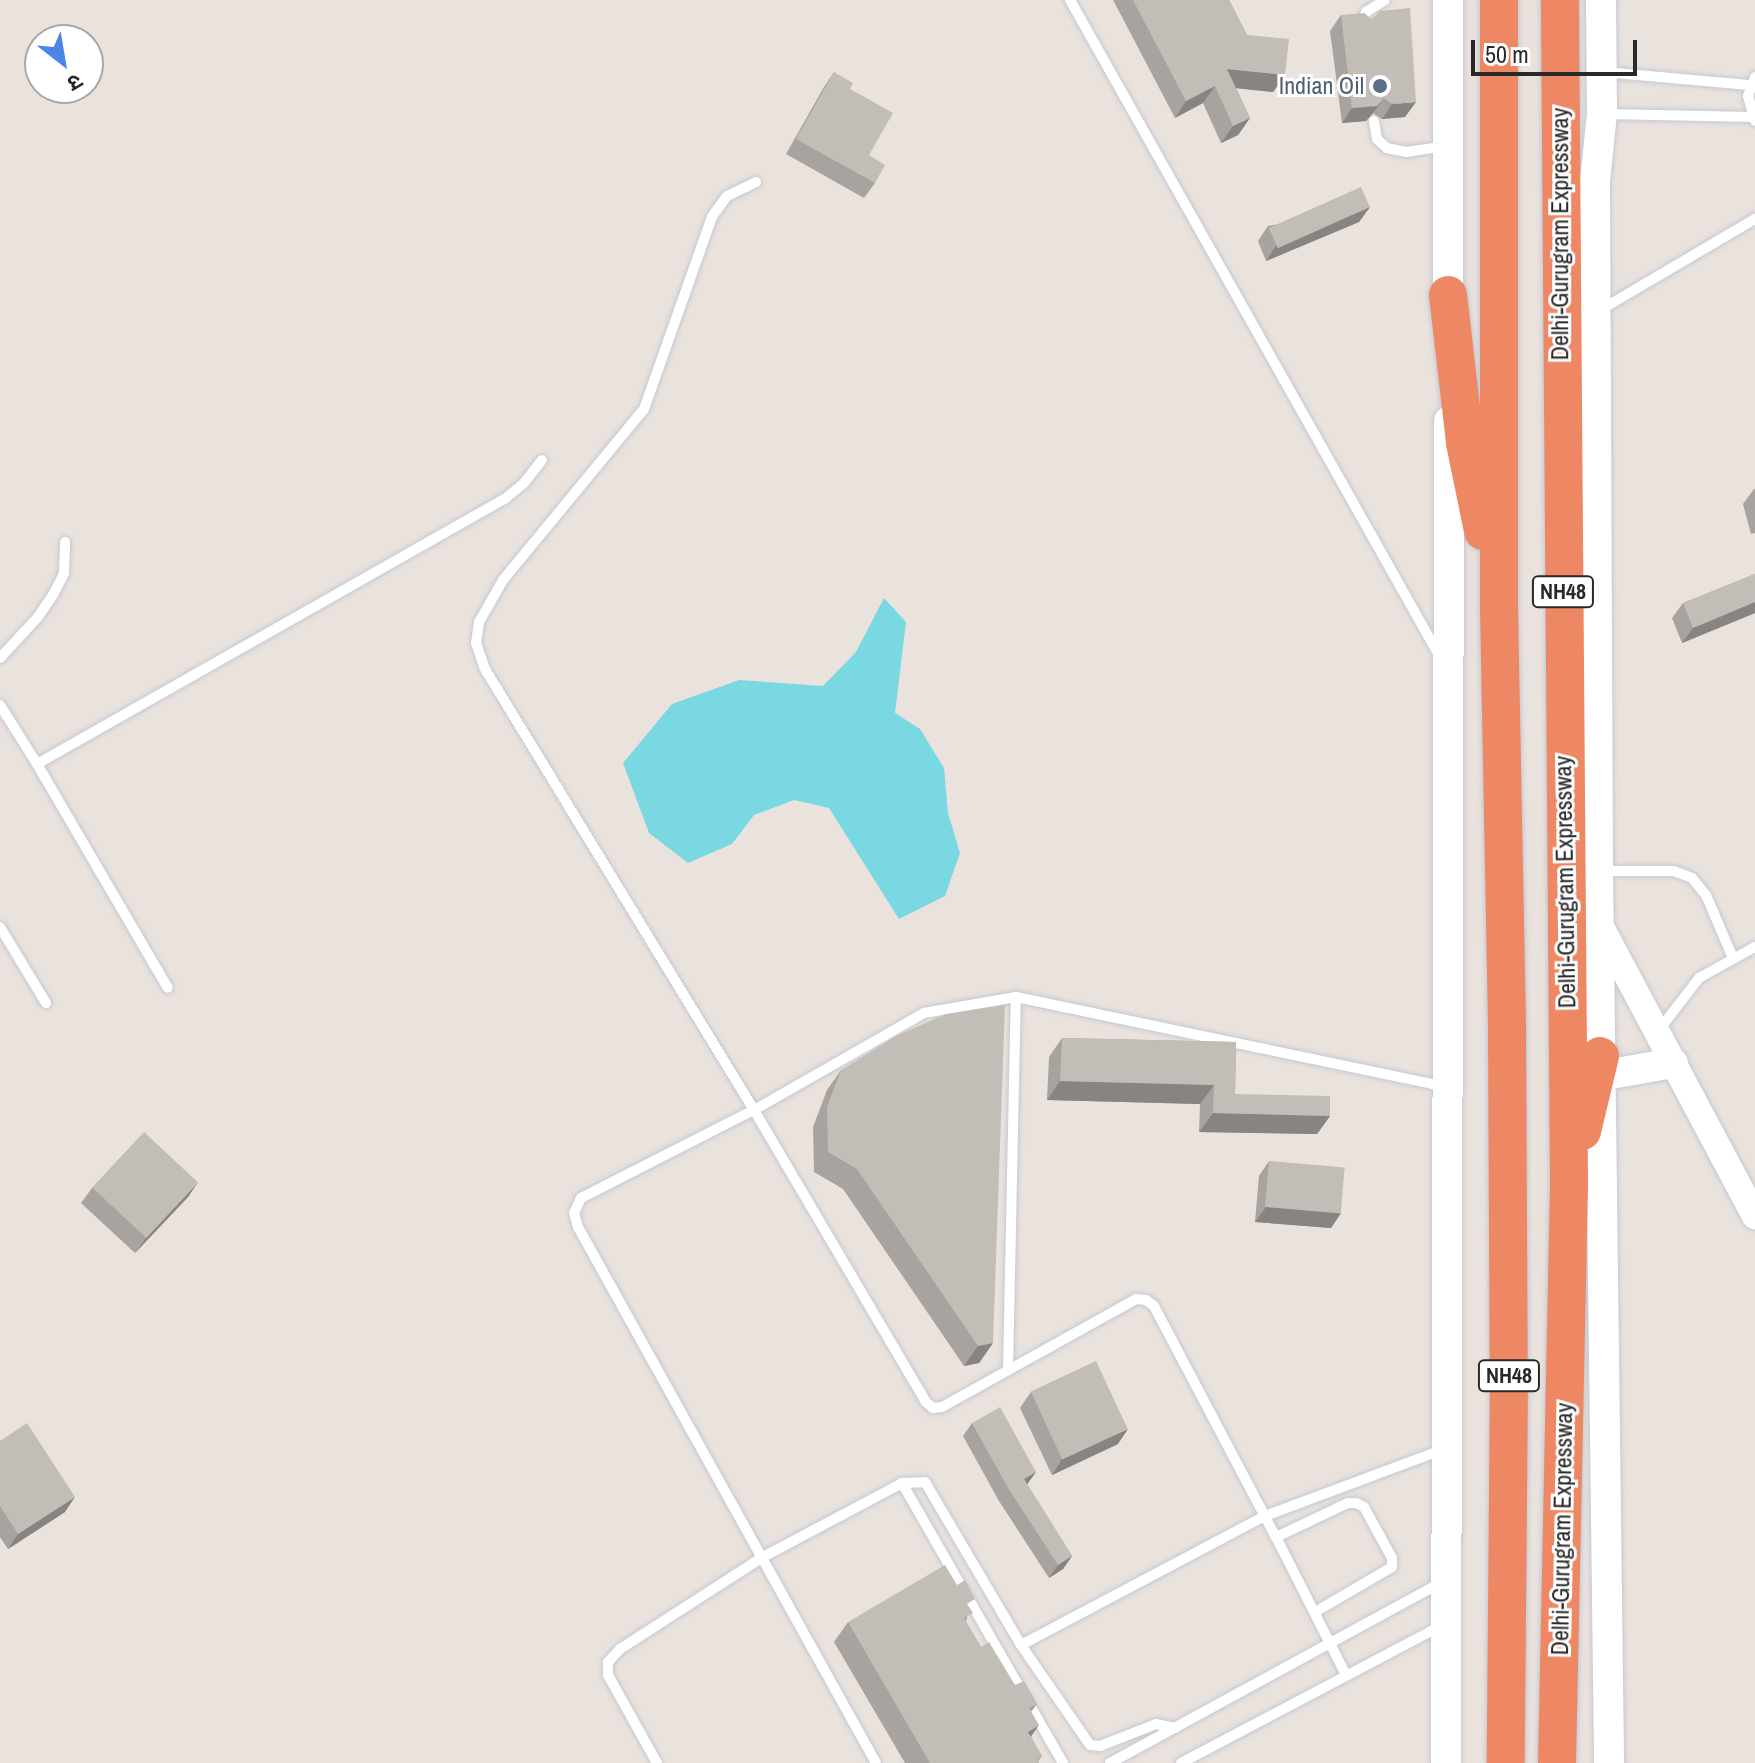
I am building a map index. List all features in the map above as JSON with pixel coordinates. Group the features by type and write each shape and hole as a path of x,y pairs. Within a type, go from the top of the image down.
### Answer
{"highway":[{"name":"NH48","path":"1499,0 1499,608 1508,1083 1506,1763"},
{"name":"Delhi-Gurugram Expressway","path":"1557,1763 1569,1184 1560,0"},
{"path":"1448,295 1465,443 1499,608"},
{"path":"1569,1184 1600,1066"}],"main road":[{"path":"1446,1763 1444,1581 1451,676 1448,0"},
{"path":"1601,0 1602,114 1595,181 1598,311 1598,871 1609,1763"},
{"path":"1600,1066 1673,1063"}],"street":[{"path":"1599,923 1755,1216"}],"lane":[{"path":"1070,0 1451,676"},
{"path":"1361,26 1366,12 1385,0"},
{"path":"1602,72 1753,81 1749,107 1754,119 1602,114"},
{"path":"1374,121 1377,139 1387,148 1406,152 1448,146"},
{"path":"756,182 727,196 712,217 644,409 503,580 479,622 476,643 485,669 754,1110 926,1402 933,1408 942,1407 1136,1299 1146,1300 1154,1306 1346,1675"},
{"path":"1598,311 1755,219"},
{"path":"37,764 506,498 524,483 542,460"},
{"path":"0,658 38,617 53,595 64,573 65,542"},
{"path":"0,705 168,988"},
{"path":"1598,871 1674,871 1692,878 1706,895 1733,958"},
{"path":"0,927 46,1003"},
{"path":"1657,1034 1699,978 1755,947"},
{"path":"1008,1369 1016,997"},
{"path":"876,1763 578,1227 574,1213 581,1198 754,1110 924,1013 1016,997 1448,1088"},
{"path":"1021,1645 1265,1516 1445,1449"},
{"path":"657,1763 608,1675 608,1662 620,1649 763,1557 902,1483 925,1482 1021,1645 1090,1745 1100,1746 1156,1724 1176,1728"},
{"path":"902,1483 1063,1763"},
{"path":"1276,1537 1352,1502 1364,1507 1390,1553 1393,1563 1390,1571 1315,1612"},
{"path":"1110,1763 1444,1581"},
{"path":"1181,1763 1445,1624"}],"water":[{"path":"884,598 906,622 895,713 920,729 944,768 948,813 960,853 945,896 899,919 829,808 794,800 754,815 732,844 688,863 649,833 623,763 672,704 739,680 823,686 856,652"}],"building":[{"path":"1133,0 1229,0 1247,35 1289,39 1285,75 1227,69 1250,118 1233,126 1215,86 1186,101"},
{"path":"1410,8 1416,102 1392,104 1384,98 1377,106 1352,108 1341,15 1364,13 1372,19 1380,11"},
{"path":"834,72 853,83 850,89 893,113 869,155 885,165 875,183 796,139"},
{"path":"1361,187 1370,207 1278,248 1269,228"},
{"path":"1755,574 1755,602 1693,628 1683,603"},
{"path":"1005,1005 993,1343 978,1346 857,1169 828,1152 827,1107 841,1070 898,1035 946,1014"},
{"path":"1062,1038 1236,1042 1235,1094 1330,1096 1330,1116 1213,1113 1214,1085 1060,1081"},
{"path":"144,1132 198,1182 146,1238 92,1188"},
{"path":"1269,1161 1345,1168 1341,1213 1265,1207"},
{"path":"1096,1361 1128,1429 1062,1459 1031,1391"},
{"path":"1000,1407 1036,1472 1024,1479 1072,1556 1058,1565 1008,1488 972,1423"},
{"path":"27,1423 75,1497 18,1534 0,1506 0,1441"},
{"path":"945,1565 957,1585 965,1580 975,1599 967,1604 973,1613 964,1618 981,1647 989,1642 1015,1685 1024,1681 1037,1704 1029,1708 1039,1725 1028,1732 1042,1756 1037,1759 1039,1763 930,1763 848,1622"}],"place":[{"name":"Indian Oil","path":"1380,86"}]}
